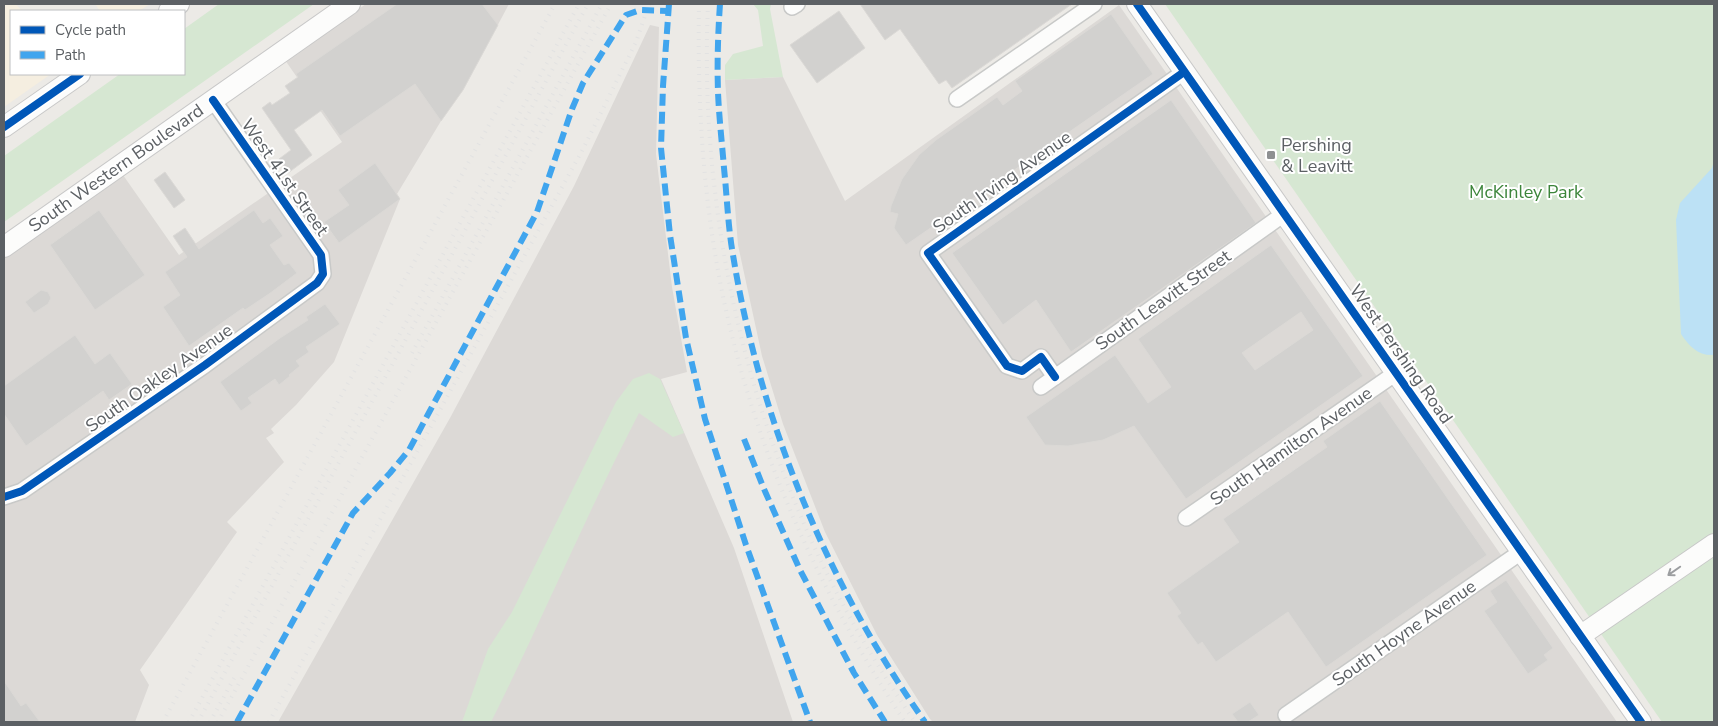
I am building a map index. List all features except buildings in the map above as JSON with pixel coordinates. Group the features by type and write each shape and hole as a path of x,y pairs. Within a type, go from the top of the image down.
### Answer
{"main road":[{"name":"South Western Boulevard","path":"4,247 350,4"},
{"name":"West Pershing Road","path":"1137,4 1640,722"},
{"path":"4,128 79,75"},
{"path":"1580,636 1714,544"}],"street":[{"path":"957,99 1094,4"},
{"name":"South Irving Avenue","path":"1055,377 1041,357 1022,371 1007,366 928,253 1184,72"},
{"name":"West 41st Street","path":"213,100 321,255 323,274"},
{"name":"South Leavitt Street","path":"1041,386 1284,214"},
{"name":"South Oakley Avenue","path":"4,497 22,491 205,365 318,283 323,274"},
{"name":"South Hamilton Avenue","path":"1186,518 1396,373"},
{"name":"South Hoyne Avenue","path":"1286,714 1521,552"}],"shaded area":[{"path":"4,4 16,4 21,10 10,10 10,75 50,75 4,107"},
{"path":"95,4 150,4 141,10 99,10"},
{"path":"366,4 509,4 463,90 441,121 397,194 400,199 334,362 296,405 271,429 274,433 266,438 284,462 227,522 237,532 140,670 149,685 135,722 4,722 4,258 123,175 179,255 342,142 285,60"},
{"path":"1119,5 1617,722 933,722 930,719 877,635 825,532 783,424 762,356 738,245 725,80 783,77 845,201"},
{"path":"650,25 659,27 656,154 672,287 687,372 661,379 734,548 793,722 278,722 450,418 574,186"}],"green space":[{"path":"219,4 314,4 4,222 4,156 119,75 185,75 185,28"},
{"path":"753,4 771,4 770,9 783,77 725,80 725,65 733,54 763,46 758,10"},
{"name":"McKinley Park","path":"1165,4 1714,4 1714,722 1662,722"},
{"path":"649,373 660,379 684,433 673,437 639,413 491,722 462,722 488,649 512,612 616,402 633,379"}],"water":[{"path":"1714,161 1714,355 1708,355 1694,349 1681,334 1676,220 1680,203 1712,168"}],"railway":[{"path":"163,722 555,4"},
{"path":"189,722 579,4"},
{"path":"198,722 588,4"},
{"path":"412,353 602,4"},
{"path":"218,722 611,4"},
{"path":"269,722 583,149 636,42 649,4"},
{"path":"699,4 699,83 708,202 720,280 742,373 758,425 798,528 847,627 905,722"},
{"path":"708,4 707,71 716,204 741,336 759,401 780,464 816,551 841,602 869,651 915,722"},
{"path":"210,722 237,673"}],"marked path":[{"path":"669,4 661,148 670,235 686,338 705,419 746,545 810,722"},
{"path":"720,4 718,92 730,234 745,317 761,379 780,440 803,500 829,558 858,615 890,669 925,722"},
{"path":"237,722 353,513 409,450 537,212 572,109 583,83 626,15 640,10 668,11"},
{"path":"744,439 800,570 854,673 885,722"}],"cycle path":[{"path":"1137,4 1641,722"},
{"path":"1055,377 1041,357 1022,371 1007,366 928,253 1184,72"},
{"path":"4,127 79,75"},
{"path":"4,497 22,491 205,365 317,283 323,274 321,255 213,100"}],"place":[{"name":"Pershing & Leavitt","path":"1271,155"}]}
